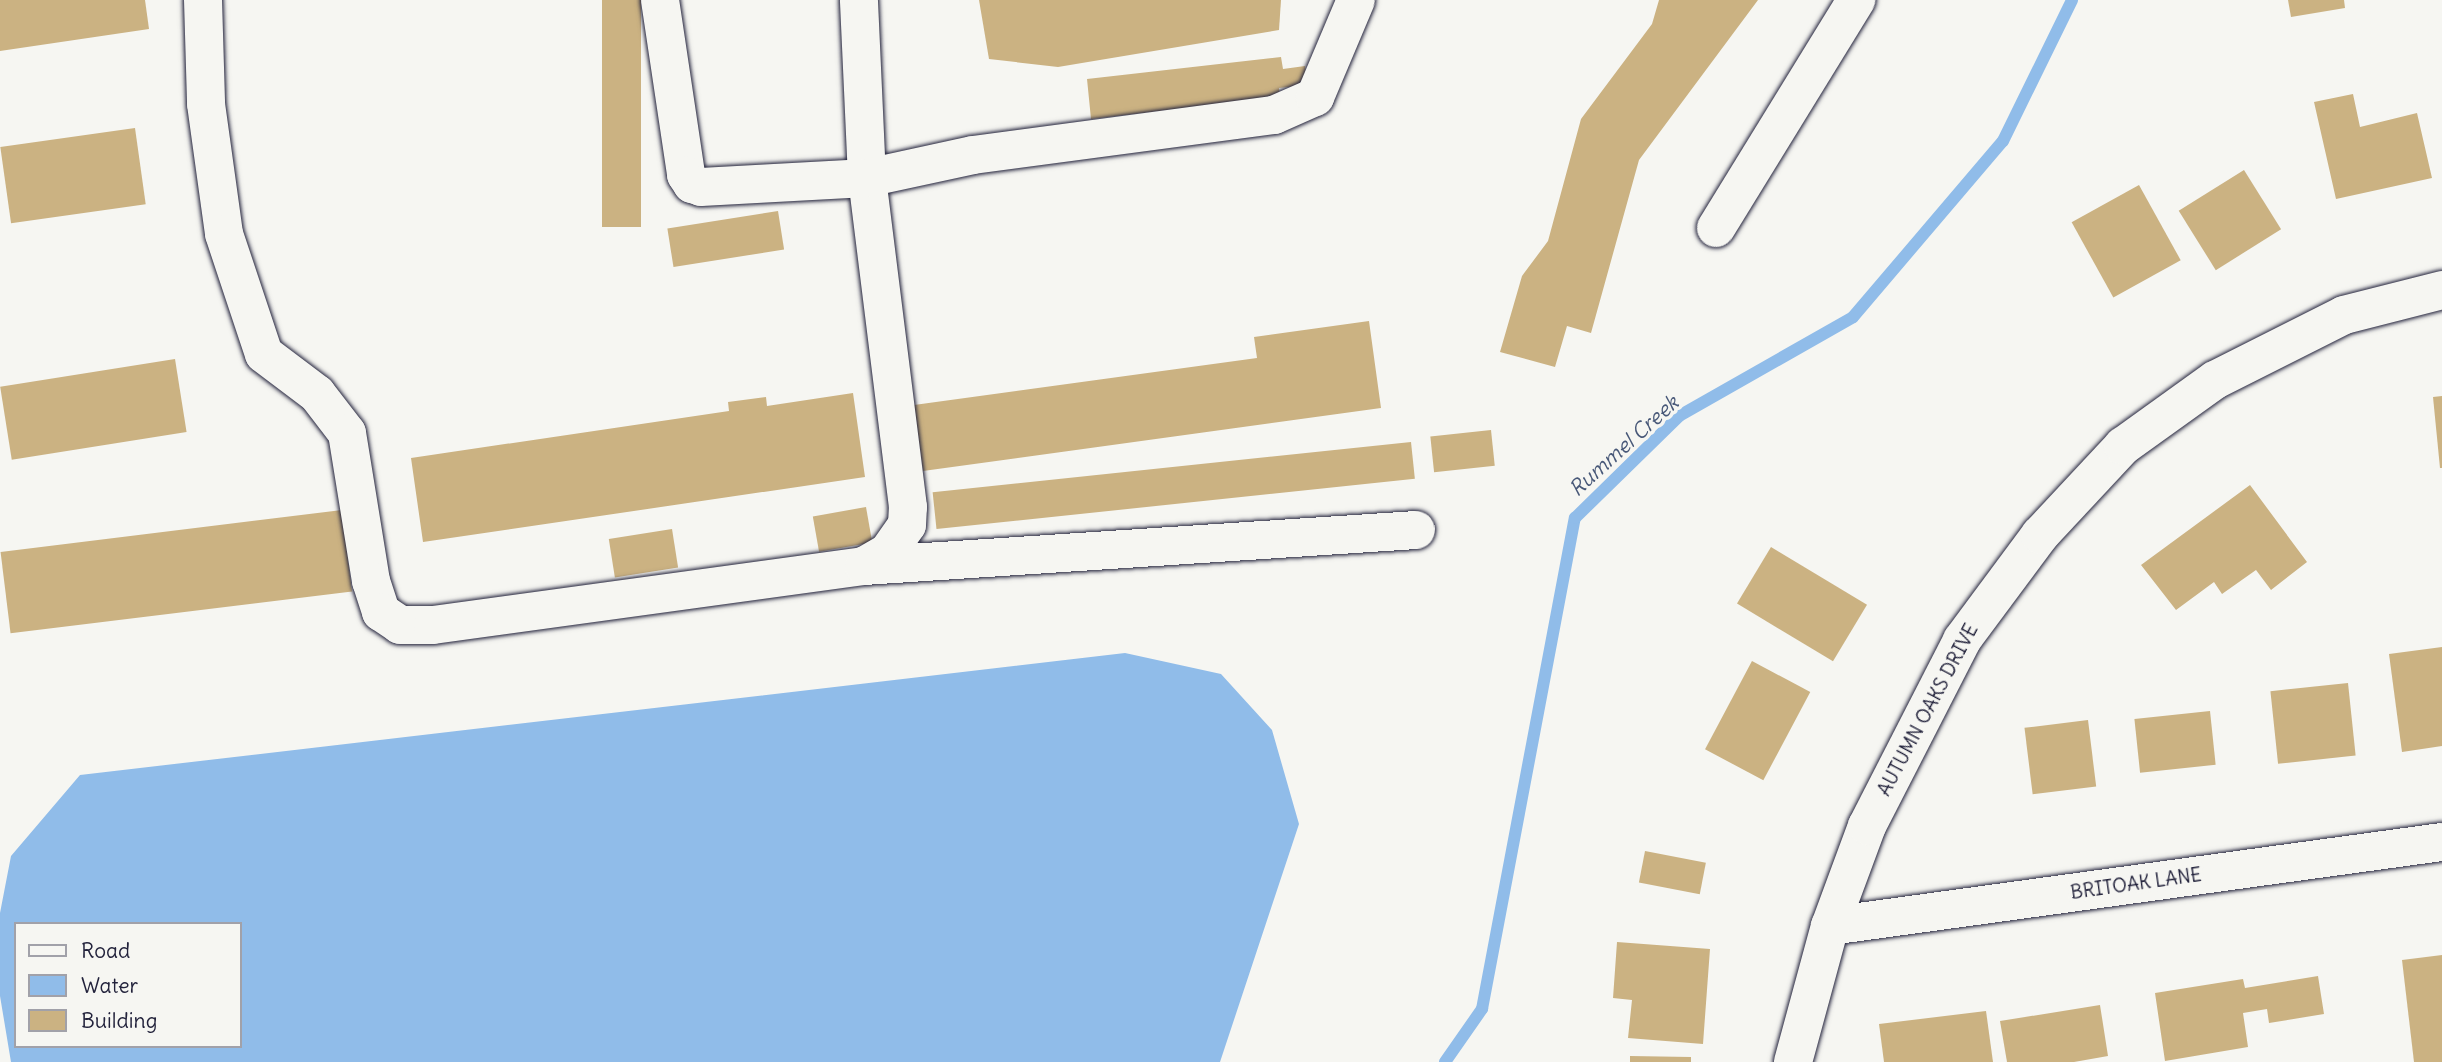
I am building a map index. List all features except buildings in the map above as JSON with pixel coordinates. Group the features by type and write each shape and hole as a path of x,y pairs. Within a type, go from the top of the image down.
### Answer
{"street":[{"path":"203,0 206,104 224,234 264,354 317,394 347,433 371,581 381,612 400,625 433,625 864,566 1416,530"},
{"path":"660,0 686,175 692,184 735,187 867,178 973,155 1275,115 1315,97 1356,0"},
{"path":"859,0 867,178 908,508 907,525 888,552 864,566"},
{"path":"1716,228 1856,0"},
{"name":"AUTUMN OAKS DRIVE","path":"1793,1062 1830,926 1867,826 1962,639 2039,535 2123,446 2215,380 2344,315 2442,290"},
{"name":"BRITOAK LANE","path":"1830,926 2442,842"}],"water":[{"path":"1125,653 1221,674 1272,730 1299,824 1220,1062 11,1062 0,996 0,913 11,856 80,775"}],"waterway":[{"name":"Rummel Creek","path":"1445,1062 1482,1009 1575,518 1679,416 1853,317 2003,141 2072,0"}]}
